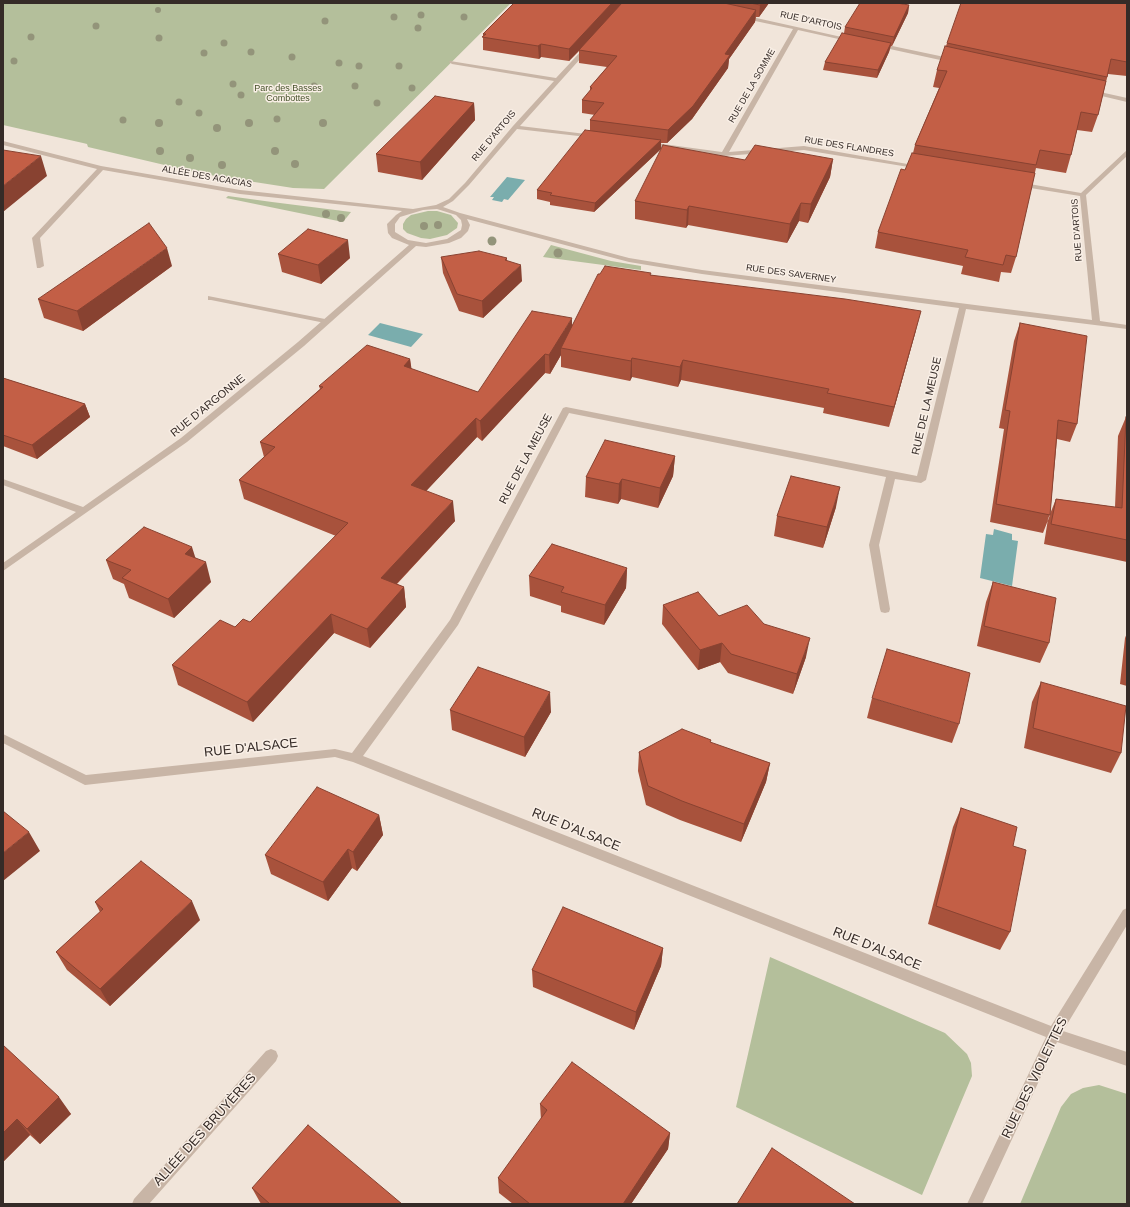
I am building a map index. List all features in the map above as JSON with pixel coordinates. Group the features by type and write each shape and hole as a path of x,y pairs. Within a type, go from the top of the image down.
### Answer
{"street":[{"name":"RUE D'ARTOIS","path":"736,15 856,41"},
{"name":"RUE DE LA SOMME","path":"724,154 796,28"},
{"name":"RUE D'ARTOIS","path":"437,207 451,200 467,184 515,127 593,42"},
{"path":"872,44 962,63"},
{"path":"452,62 558,80"},
{"path":"1082,90 1127,100"},
{"path":"515,127 600,138"},
{"name":"ALLÉE DES ACACIAS","path":"3,143 101,168 240,192 410,210 437,207"},
{"name":"RUE DES FLANDRES","path":"639,143 724,154 804,148 928,169"},
{"name":"RUE D'ARTOIS","path":"1096,323 1083,195 1127,152"},
{"path":"40,266 36,238 101,168"},
{"path":"1013,184 1083,195"},
{"name":"RUE DES SAVERNEY","path":"437,207 628,260 710,274 1127,327"},
{"path":"410,210 398,216 391,224 391,228 395,236 406,242 414,244 438,244 458,236 464,231 466,225 464,219 458,214"},
{"name":"RUE D'ARGONNE","path":"3,568 184,440 300,344 414,244"},
{"path":"211,298 325,321"},
{"name":"RUE DE LA MEUSE","path":"355,758 454,622 566,410 921,480 963,307"},
{"path":"885,609 874,545 891,475"},
{"path":"3,482 84,511"},
{"name":"RUE D'ALSACE","path":"3,738 85,780 335,753 355,758 1054,1034 1127,1059"},
{"name":"RUE DES VIOLETTES","path":"974,1204 1054,1034 1127,914"},
{"name":"ALLÉE DES BRUYÈRES","path":"139,1204 271,1056"}],"green space":[{"name":"Parc des Basses Combottes","path":"3,3 511,3 324,189 293,188 203,174 88,147 87,144 83,143 3,125"},
{"path":"228,196 351,212 343,222 226,198"},
{"path":"428,211 437,211 451,215 458,223 457,228 447,235 430,239 421,238 407,233 403,229 403,224 411,215"},
{"path":"551,245 611,261 641,266 641,270 543,257"},
{"path":"770,957 945,1033 967,1054 971,1063 972,1076 922,1195 736,1107"},
{"path":"1099,1085 1127,1094 1127,1204 1020,1204 1061,1107 1071,1094 1083,1088"}],"water":[{"path":"507,177 525,180 508,200 504,199 502,202 492,200 494,197 490,197"},
{"path":"380,323 423,334 411,347 368,335"},
{"path":"994,529 1012,534 1012,540 1018,541 1012,586 980,578 986,534 993,535"}],"building":[{"path":"514,3 612,3 569,49 541,44 538,46 482,37 486,34 483,34"},
{"path":"622,3 724,3 756,10 725,54 730,55 693,106 668,130 590,120 604,103 582,100 592,88 590,87 617,56 579,50"},
{"path":"750,3 761,3 760,5"},
{"path":"860,3 897,3 909,5 894,37 845,27"},
{"path":"961,3 1127,3 1127,62 1111,59 1107,77 947,43"},
{"path":"842,33 891,43 878,70 825,62"},
{"path":"945,46 1106,81 1098,115 1081,112 1071,155 1040,150 1036,165 915,145 947,71 937,70"},
{"path":"435,96 474,103 420,162 376,154"},
{"path":"585,130 661,140 595,203 550,195 552,193 537,190"},
{"path":"663,145 745,160 755,145 833,159 811,204 801,203 790,224 689,206 687,210 635,201"},
{"path":"3,150 41,156 3,186"},
{"path":"912,153 1035,173 1016,257 1006,255 1003,265 965,257 968,250 878,232 901,169 905,170"},
{"path":"149,223 167,248 77,311 38,299"},
{"path":"308,229 348,240 318,265 278,254"},
{"path":"479,251 507,258 505,260 521,265 482,301 457,294 441,257"},
{"path":"605,266 651,273 650,275 845,299 921,311 894,407 827,393 829,389 683,360 680,367 632,358 631,361 561,348 598,274 600,274"},
{"path":"532,311 572,318 549,355 545,354 480,421 476,418 411,485 453,501 381,578 404,587 367,629 331,614 247,702 172,665 220,620 235,627 243,619 250,622 348,523 239,480 275,447 260,442 323,387 319,386 367,345 410,359 404,366 478,392"},
{"path":"1020,323 1087,336 1077,424 1058,420 1050,515 996,504 1010,411 1005,410"},
{"path":"3,378 85,404 32,445 3,435"},
{"path":"1126,417 1127,540 1051,524 1056,499 1122,508"},
{"path":"605,440 675,456 660,488 622,479 619,484 586,477"},
{"path":"791,476 840,487 827,527 777,516"},
{"path":"144,527 192,547 185,554 206,562 168,599 122,578 131,570 106,560"},
{"path":"552,544 627,568 605,605 561,592 564,587 529,576"},
{"path":"993,582 1056,598 1049,643 984,626"},
{"path":"698,592 719,616 747,605 764,624 810,638 797,674 731,654 722,643 700,650 663,605"},
{"path":"887,649 970,673 959,724 872,698"},
{"path":"478,667 550,692 524,737 450,710"},
{"path":"1041,682 1126,706 1121,753 1033,728"},
{"path":"682,729 711,740 710,742 770,763 744,824 682,801 648,786 639,752"},
{"path":"317,787 379,815 353,852 348,849 323,882 265,855"},
{"path":"961,808 1017,827 1013,846 1026,850 1010,932 936,906"},
{"path":"3,811 29,832 3,853"},
{"path":"141,861 192,901 100,989 56,952 103,909 95,902"},
{"path":"563,907 663,948 636,1012 532,970"},
{"path":"3,1045 59,1097 27,1129 17,1119 3,1133"},
{"path":"572,1062 670,1133 623,1204 530,1204 498,1178 547,1110 540,1104"},
{"path":"308,1125 402,1204 270,1204 252,1188"},
{"path":"772,1148 855,1204 737,1204"}]}
